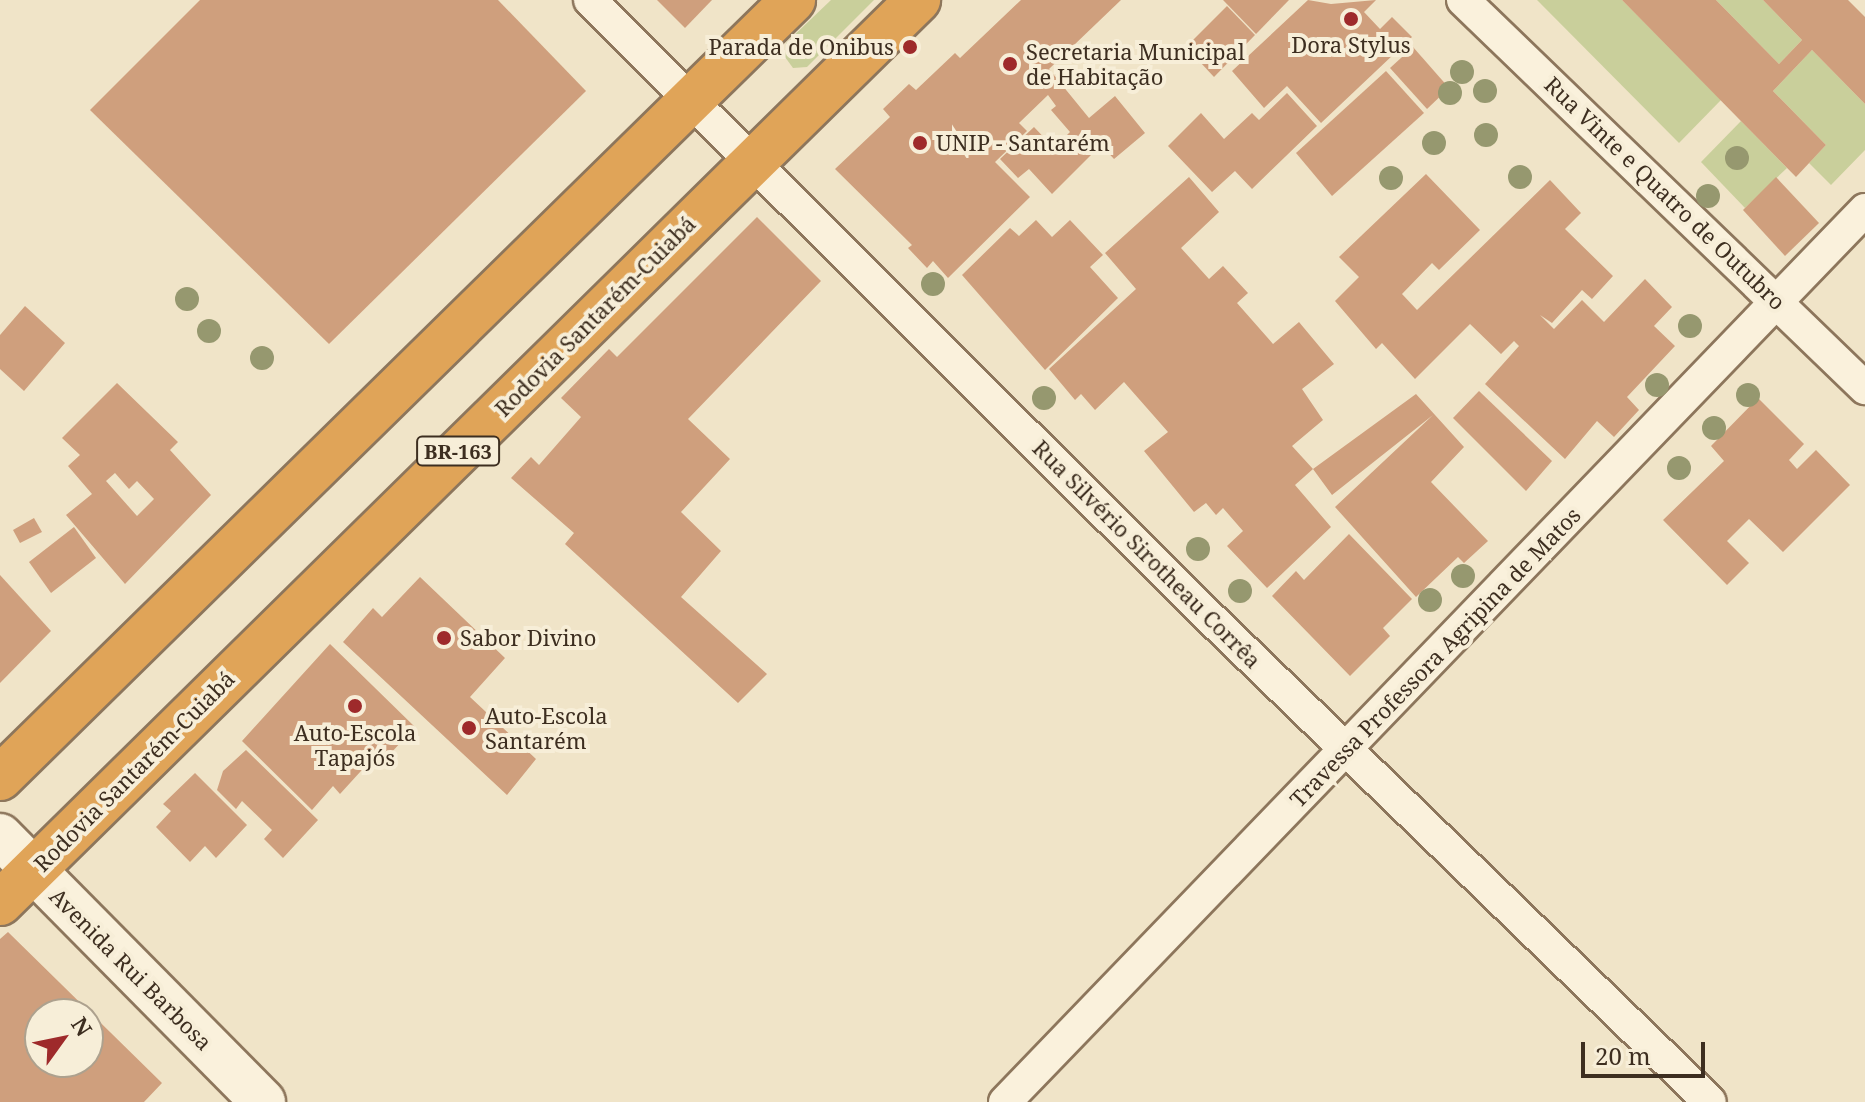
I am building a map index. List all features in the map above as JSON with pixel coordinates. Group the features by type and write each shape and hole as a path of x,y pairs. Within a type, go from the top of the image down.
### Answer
{"highway":[{"path":"0,778 793,0"},
{"name":"Rodovia Santarém-Cuiabá","path":"0,903 918,0"}],"main road":[{"name":"Avenida Rui Barbosa","path":"0,836 263,1102"}],"street":[{"name":"Rua Silvério Sirotheau Corrêa","path":"590,0 1345,750 1710,1102"},
{"name":"Rua Vinte e Quatro de Outubro","path":"1463,0 1779,301 1865,388"},
{"name":"Travessa Professora Agripina de Matos","path":"1005,1102 1865,210"}],"green space":[{"path":"831,0 874,0 807,67 793,68 785,57 786,43"},
{"path":"1537,0 1622,0 1721,100 1679,143"},
{"path":"1716,0 1763,0 1802,40 1779,64"},
{"path":"1812,50 1865,104 1865,150 1831,185 1809,163 1826,145 1773,91"},
{"path":"1741,121 1787,168 1745,208 1701,162"}],"building":[{"path":"200,0 498,0 586,91 329,344 90,110"},
{"path":"657,0 712,0 685,28"},
{"path":"1021,0 1121,0 1049,69 1089,118 1115,96 1145,133 1114,159 1101,145 1052,194 1029,169 1018,178 1000,159 1034,127 1054,148 1070,132 1051,110 1056,106 1048,95 1019,123 1027,131 995,162 1030,197 948,278 933,261 927,268 908,248 912,245 835,169 890,117 883,109 909,84 916,90 955,53 960,58"},
{"path":"1223,0 1289,0 1256,34"},
{"path":"1308,0 1331,4 1376,0 1364,12 1380,29 1392,17 1412,37 1321,123 1287,86 1264,108 1232,71"},
{"path":"1622,0 1716,0 1779,64 1802,40 1763,0 1848,0 1865,17 1865,104 1812,50 1773,91 1826,145 1796,177"},
{"path":"1227,6 1255,35 1214,77 1186,47"},
{"path":"1413,47 1449,88 1427,109 1390,68"},
{"path":"1386,71 1424,113 1332,196 1296,153"},
{"path":"1287,93 1317,126 1252,189 1235,171 1212,192 1168,146 1201,113 1224,139 1252,113 1259,120"},
{"path":"1426,174 1480,230 1439,270 1432,263 1402,294 1417,310 1550,180 1581,213 1565,229 1613,276 1592,299 1582,290 1552,323 1540,315 1554,329 1582,300 1604,322 1645,279 1672,307 1654,326 1675,346 1627,397 1639,410 1614,437 1597,421 1565,459 1485,384 1519,346 1514,341 1501,354 1470,324 1415,379 1382,343 1376,349 1335,301 1359,277 1339,257"},
{"path":"1189,177 1219,212 1181,248 1209,279 1223,266 1248,293 1237,303 1273,344 1299,322 1334,364 1302,389 1323,420 1292,446 1313,469 1295,485 1331,527 1267,588 1227,546 1243,531 1223,508 1216,515 1206,503 1194,512 1144,451 1168,432 1124,382 1095,410 1081,394 1075,400 1049,369 1136,289 1105,253"},
{"path":"1776,177 1819,223 1785,256 1743,210"},
{"path":"757,217 821,281 688,419 730,459 681,512 721,551 681,597 767,674 738,703 565,544 574,533 511,478 531,457 539,465 581,417 561,398 609,349 617,357"},
{"path":"1036,220 1052,237 1070,220 1103,255 1090,267 1118,298 1045,370 962,275 1010,228 1019,236"},
{"path":"25,306 65,343 24,391 0,369 0,335"},
{"path":"117,383 178,442 170,450 211,495 125,584 66,515 92,494 68,466 80,455 62,438","holes":["115,473 129,489 137,481 154,499 137,516 106,481"]},
{"path":"1479,391 1552,461 1526,491 1453,418"},
{"path":"1416,394 1464,447 1431,482 1488,541 1464,563 1458,557 1416,597 1335,507 1433,415 1332,495 1313,469"},
{"path":"1758,398 1804,444 1789,460 1797,469 1816,450 1850,485 1783,552 1749,519 1727,541 1749,563 1727,585 1663,520 1724,461 1711,446"},
{"path":"34,518 42,532 20,543 13,530"},
{"path":"74,527 96,558 51,593 29,562"},
{"path":"1349,534 1412,599 1383,628 1390,636 1350,676 1272,596 1296,571 1304,580"},
{"path":"0,575 51,631 0,683"},
{"name":"Auto-Escola Santarém","path":"420,577 505,658 470,697 536,759 507,795 343,642 373,608 382,617"},
{"path":"330,644 415,727 378,767 371,760 340,794 333,786 312,810 242,741"},
{"path":"246,750 318,820 283,858 264,839 272,830 242,801 236,809 217,790 223,771"},
{"path":"195,773 247,825 216,858 205,846 190,862 156,827 171,811 163,804"},
{"path":"8,932 75,998 24,998 24,1078 104,1078 104,1026 162,1083 144,1102 0,1102 0,939"}],"place":[{"name":"Dora Stylus","path":"1351,19"},
{"name":"Parada de Onibus","path":"910,47"},
{"name":"Secretaria Municipal de Habitação","path":"1010,64"},
{"name":"UNIP - Santarém","path":"920,143"},
{"name":"Sabor Divino","path":"444,638"},
{"name":"Auto-Escola Tapajós","path":"355,706"},
{"name":"Auto-Escola Santarém","path":"469,728"}]}
